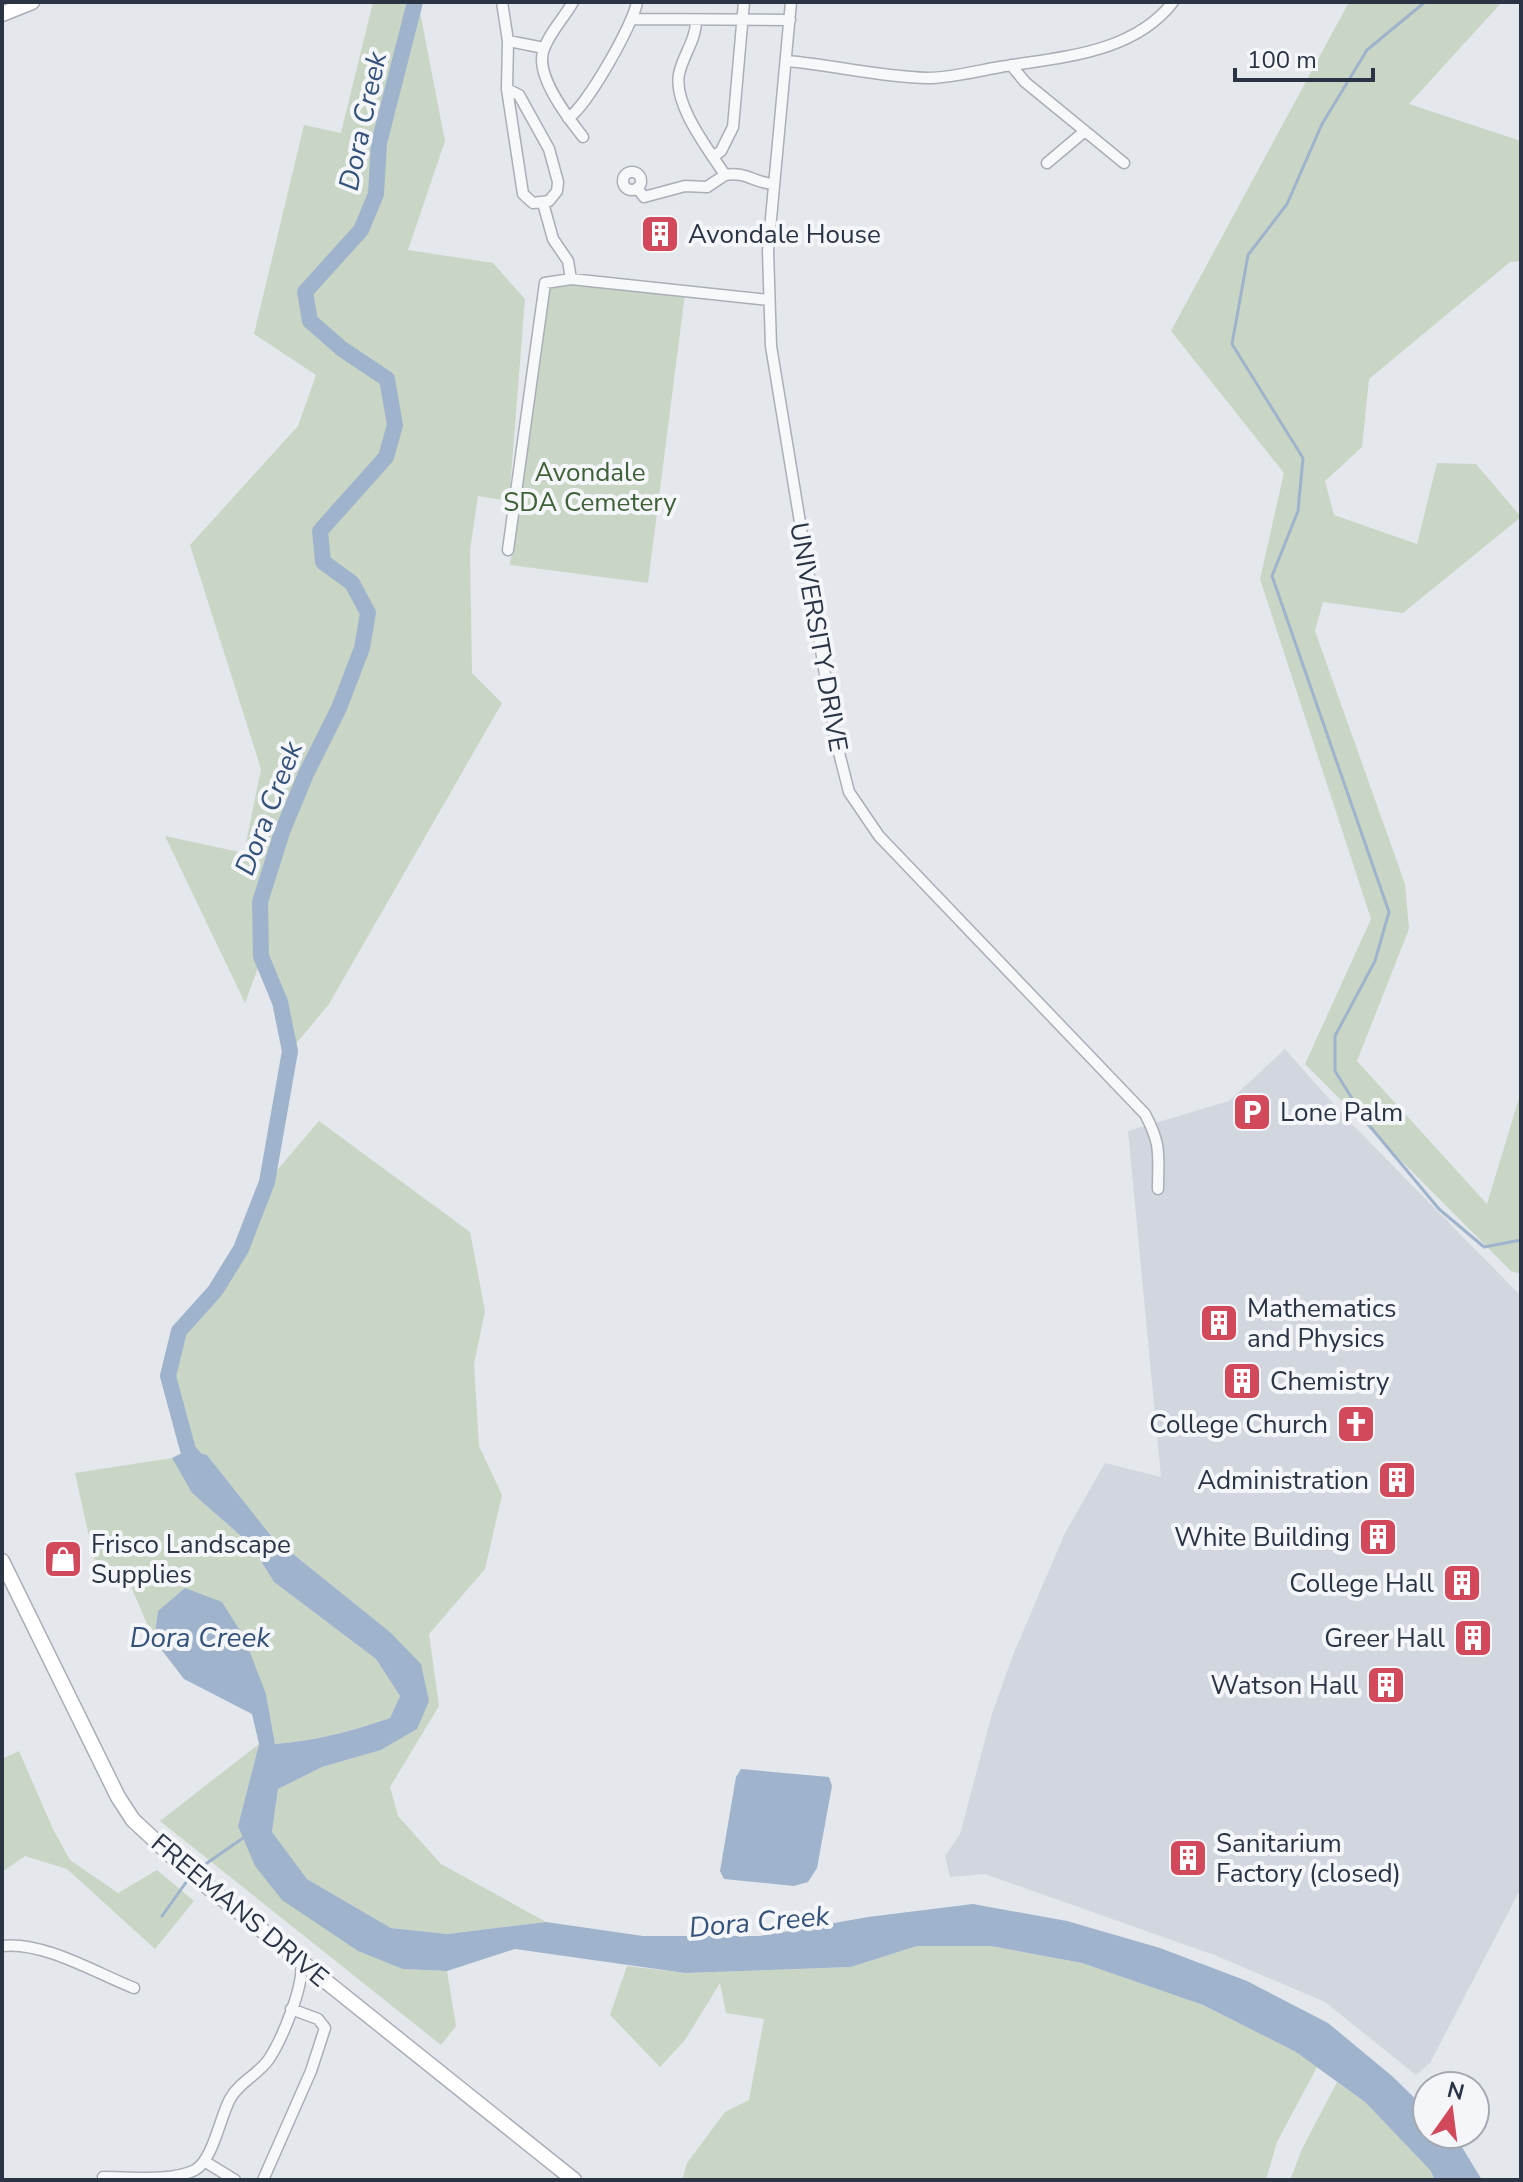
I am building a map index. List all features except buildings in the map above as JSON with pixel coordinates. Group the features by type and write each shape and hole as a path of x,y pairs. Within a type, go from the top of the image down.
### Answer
{"main road":[{"path":"2,14 32,2"},
{"name":"FREEMANS DRIVE","path":"2,1561 125,1809 188,1871 574,2180"}],"street":[{"path":"502,2 508,41 507,89 523,194 533,203 549,201 557,191 556,171 549,149 519,95 507,89"},
{"path":"573,2 544,48 542,66 568,118 583,137"},
{"path":"568,118 582,107 633,19 637,2"},
{"path":"713,157 721,151 733,127 744,2"},
{"name":"UNIVERSITY DRIVE","path":"791,2 768,251 769,300 778,399 820,653 849,792 879,836 1145,1114 1155,1131 1161,1155 1158,1189"},
{"path":"787,61 928,78 1073,55 1120,42 1154,22 1173,2"},
{"path":"633,19 790,20"},
{"path":"696,21 696,33 682,65 678,86 684,107 725,175"},
{"path":"508,41 544,48"},
{"path":"1011,65 1025,82 1124,163"},
{"path":"1047,163 1085,131"},
{"path":"637,188 644,197 653,196 685,186 707,187 725,175 743,174 773,184"},
{"path":"543,203 553,239 568,261 571,279"},
{"path":"508,550 545,283 571,279 769,300"},
{"path":"2,1946 41,1949 134,1988"},
{"path":"103,2175 174,2178 197,2170 204,2161 231,2096 268,2060 300,1990 303,1975 301,1961"},
{"path":"300,1990 309,1984 331,1985"},
{"path":"263,2180 311,2071 325,2028 318,2019 291,2009"},
{"path":"204,2161 235,2180"}],"shaded area":[{"path":"1285,1049 1345,1117 1521,1296 1521,1888 1430,2063 1422,2070 1411,2071 1325,2002 1217,1956 985,1874 950,1877 945,1856 960,1834 992,1714 1013,1655 1065,1533 1105,1463 1161,1477 1128,1131 1229,1101"}],"green space":[{"path":"373,2 418,2 445,141 408,250 493,263 525,299 509,501 478,496 470,550 472,673 502,703 329,1004 290,1051 280,1002 262,957 245,1003 165,836 244,853 261,769 190,545 298,426 316,375 254,334 304,125 341,133"},
{"path":"1349,2 1502,2 1409,104 1521,141 1521,261 1510,262 1369,379 1362,447 1325,481 1334,515 1417,544 1437,463 1476,464 1521,517 1403,613 1323,602 1315,631 1405,884 1409,929 1357,1061 1487,1204 1520,1095 1521,1036 1521,1274 1511,1271 1305,1064 1371,919 1260,579 1284,473 1171,331"},
{"name":"Avondale SDA Cemetery","path":"567,282 685,294 648,583 510,565 545,291 549,286"},
{"path":"319,1121 470,1232 485,1311 474,1364 479,1446 502,1495 485,1569 429,1634 439,1706 390,1787 398,1816 441,1864 546,1922 447,1934 391,1928 307,1879 272,1833 278,1789 322,1767 381,1750 417,1729 390,1632 272,1537 207,1455 188,1450 168,1376 179,1331 215,1291 241,1249 267,1182"},
{"path":"172,1458 192,1493 250,1544 274,1582 376,1659 400,1696 390,1718 333,1735 275,1744 266,1694 158,1611 154,1640 126,1575 94,1559 75,1473"},
{"path":"259,1744 238,1826 403,1969 447,1971 456,2026 441,2045 160,1821"},
{"path":"19,1751 70,1860 118,1893 157,1870 194,1901 155,1949 67,1869 25,1856 2,1872 2,1756 4,1758"},
{"path":"917,1946 991,1946 1082,1963 1203,2005 1296,2052 1317,2067 1277,2142 1266,2180 682,2180 687,2163 725,2112 749,2100 764,2019 726,2013 720,1983 685,2040 660,2067 610,2015 627,1966 685,1973 851,1967"},
{"path":"1337,2082 1365,2102 1430,2170 1435,2180 1290,2180 1302,2149"}],"water":[{"name":"Dora Creek","path":"188,1450 207,1455 272,1537 390,1632 421,1664 429,1701 417,1729 381,1750 322,1767 278,1789 272,1832 307,1879 391,1928 447,1934 546,1922 643,1936 760,1936 868,1917 973,1904 1067,1921 1160,1948 1247,1981 1328,2023 1411,2094 1411,2150 1464,2150 1482,2180 1435,2180 1430,2170 1365,2102 1296,2052 1203,2005 1082,1963 991,1946 917,1946 851,1967 685,1973 515,1949 447,1971 403,1969 358,1951 282,1900 255,1866 238,1826 259,1744 252,1714 184,1679 154,1640 158,1611 185,1588 222,1602 244,1637 266,1694 275,1744 333,1735 390,1718 400,1696 376,1659 274,1582 250,1544 192,1493 172,1458"},
{"path":"741,1769 829,1777 832,1786 817,1868 808,1882 794,1886 724,1879 720,1871 736,1777"}],"waterway":[{"name":"Dora Creek","path":"202,1467 188,1450 168,1376 179,1331 215,1291 241,1249 267,1182 290,1051 280,1002 261,956 260,902 282,832 306,774 339,708 362,648 368,613 352,583 323,562 320,531 386,457 395,425 387,379 342,349 310,321 305,292 361,230 376,194 379,143 415,2"},
{"path":"1425,2 1367,50 1322,124 1287,204 1248,255 1232,344 1303,458 1298,511 1272,576 1389,912 1375,961 1335,1036 1335,1071 1368,1124 1439,1209 1484,1247 1521,1240"},
{"path":"197,1870 243,1838"},
{"path":"162,1916 187,1881"}],"place":[{"name":"Avondale House","path":"660,234"},
{"name":"Lone Palm","path":"1252,1112"},
{"name":"Mathematics and Physics","path":"1219,1323"},
{"name":"Chemistry","path":"1242,1381"},
{"name":"College Church","path":"1356,1424"},
{"name":"Administration","path":"1397,1480"},
{"name":"White Building","path":"1378,1537"},
{"name":"Frisco Landscape Supplies","path":"63,1559"},
{"name":"College Hall","path":"1462,1583"},
{"name":"Greer Hall","path":"1473,1638"},
{"name":"Watson Hall","path":"1386,1685"},
{"name":"Sanitarium Factory (closed)","path":"1188,1858"}]}
